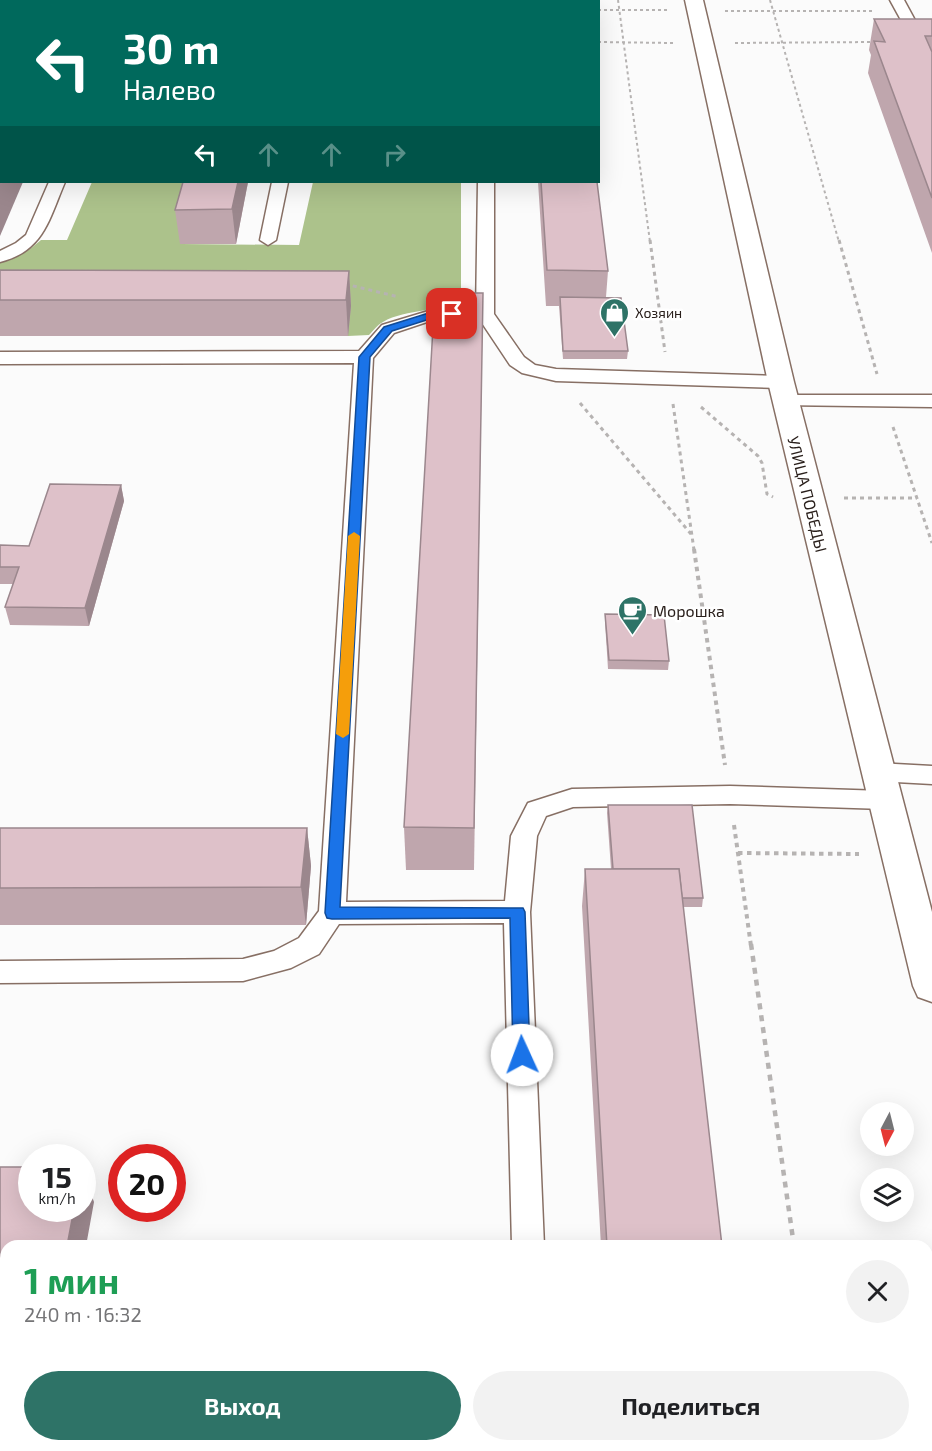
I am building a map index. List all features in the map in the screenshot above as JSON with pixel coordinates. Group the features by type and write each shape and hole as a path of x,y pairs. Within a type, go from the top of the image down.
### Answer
{"street":[{"name":"УЛИЦА ПОБЕДЫ","path":"696,5 783,392 932,986"}],"lane":[{"path":"899,6 922,46"},
{"path":"0,257 22,248 33,237 57,183"},
{"path":"268,240 280,183"},
{"path":"486,183 485,314 517,362 529,369 556,375 669,379 884,401 932,401"},
{"path":"0,972 243,970 281,960 309,946 332,913 364,357 388,329 435,314 485,314"},
{"path":"0,358 364,357"},
{"path":"528,1240 517,912 524,836 537,810 572,798 730,795 881,786 932,775"},
{"path":"332,913 517,912"}],"path":[{"path":"618,0 669,379"},
{"path":"770,0 784,42 884,401 932,543"},
{"path":"600,10 696,5 773,11 899,6"},
{"path":"600,42 784,42 922,46"},
{"path":"341,284 399,297 435,314"},
{"path":"556,375 692,535"},
{"path":"738,853 898,854"}],"green space":[{"path":"92,183 196,183 181,244 299,245 313,183 461,183 461,293 454,300 435,308 383,322 369,335 348,336 0,305 0,263 30,249 41,240 67,240"}],"building":[{"path":"874,19 932,19 932,36 925,36 932,52 932,198 874,41 885,42"},
{"path":"183,183 238,183 232,209 175,210"},
{"path":"541,183 597,183 608,271 547,270"},
{"path":"0,270 349,271 346,300 0,300"},
{"path":"435,293 483,293 474,828 404,827"},
{"path":"560,297 621,298 628,351 563,351"},
{"path":"50,484 121,485 85,608 5,607 19,567 0,567 0,545 29,546"},
{"path":"605,614 664,615 669,661 609,660"},
{"path":"608,805 692,805 703,898 682,898 679,869 613,869"},
{"path":"0,828 307,828 301,887 0,888"},
{"path":"585,869 679,869 721,1240 607,1240"},
{"path":"0,1167 18,1167 18,1222 72,1222 68,1240 0,1240"}],"slow traffic":[{"path":"343,734 354,536"}],"place":[{"name":"Хозяин","path":"614,338"},
{"name":"Морошка","path":"632,636"}],"route":[{"path":"452,314 435,314 388,329 364,357 332,913 517,912 522,1055"}]}
